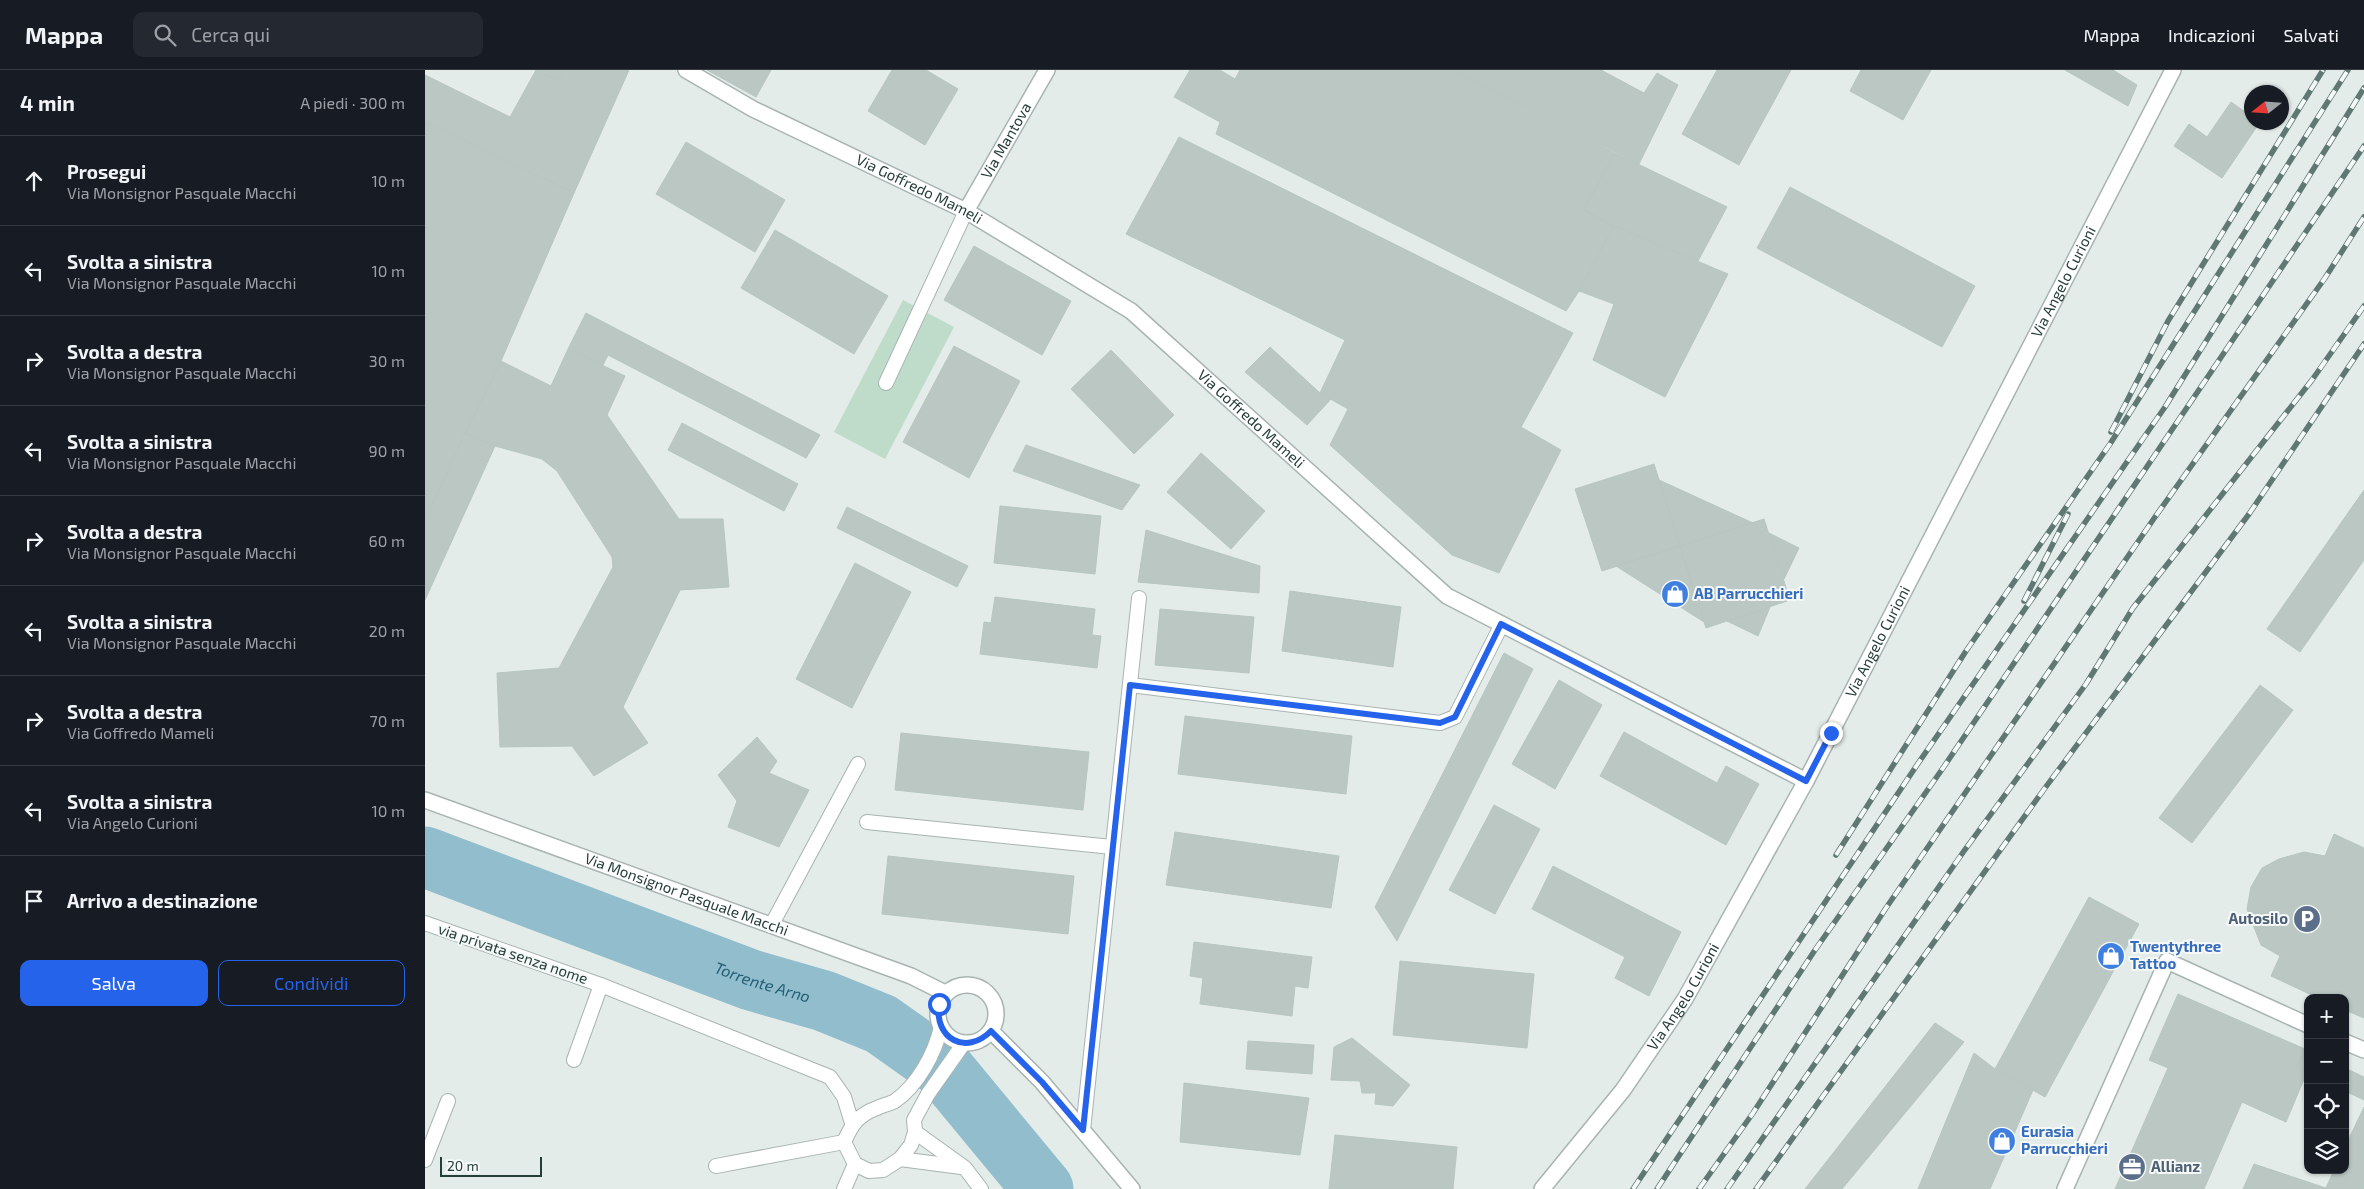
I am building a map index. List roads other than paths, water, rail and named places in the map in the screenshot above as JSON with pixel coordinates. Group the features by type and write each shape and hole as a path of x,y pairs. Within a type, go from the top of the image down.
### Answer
{"street":[{"name":"Via Goffredo Mameli","path":"686,70 753,109 966,211 1131,311 1447,596 1806,781"},
{"name":"Via Mantova","path":"966,211 1047,70"},
{"name":"Via Angelo Curioni","path":"1542,1189 1623,1090 1685,999 1806,781 2173,70"},
{"name":"Via Monsignor Pasquale Macchi","path":"425,800 911,976 945,993"},
{"path":"2065,1189 2167,961 2304,1023"},
{"path":"973,984 986,990 995,1002 997,1017 991,1031 983,1039 964,1043 948,1036 941,1027 938,1015 939,1004 945,993 958,985 973,984"},
{"path":"991,1031 1042,1082 1132,1189"},
{"path":"2349,1044 2364,1050"}],"lane":[{"path":"886,383 966,211"},
{"path":"1083,1130 1139,598"},
{"path":"1130,685 1440,723 1455,717 1501,624"},
{"path":"771,926 858,764"},
{"path":"867,822 1112,847"},
{"name":"via privata senza nome","path":"425,923 601,985 830,1077 843,1097 852,1123"},
{"path":"574,1060 601,985"},
{"path":"843,1142 852,1123 871,1111 895,1101 915,1082 937,1043 941,1027"},
{"path":"843,1142 855,1164 869,1171 883,1170 900,1159 911,1145 915,1132 914,1120 928,1094 964,1043"},
{"path":"425,1160 448,1102"},
{"path":"915,1132 965,1168 981,1189"},
{"path":"716,1166 843,1142"},
{"path":"900,1159 965,1168"},
{"path":"844,1189 855,1164"}],"waterway":[{"name":"Torrente Arno","path":"425,857 751,980 824,1001 881,1024 943,1068 1043,1189"}],"railway":[{"path":"2111,432 2168,321 2323,70"},
{"path":"1836,855 1966,651 2110,444 2348,70"},
{"path":"1633,1189 1919,762 2165,407 2364,88"},
{"path":"1657,1189 1815,950 1943,768 2364,146"},
{"path":"1699,1189 1753,1113 1886,908 2155,517 2325,278 2364,217"},
{"path":"1727,1189 1964,851 2086,684 2133,608 2312,380 2364,306"},
{"path":"1756,1189 2045,788 2249,514 2364,344"},
{"path":"2024,601 2068,514"}],"place":[{"name":"AB Parrucchieri","path":"1675,594"},
{"name":"Autosilo","path":"2307,919"},
{"name":"Twentythree Tattoo","path":"2111,956"},
{"name":"Eurasia Parrucchieri","path":"2002,1141"},
{"name":"Allianz","path":"2132,1167"}]}
